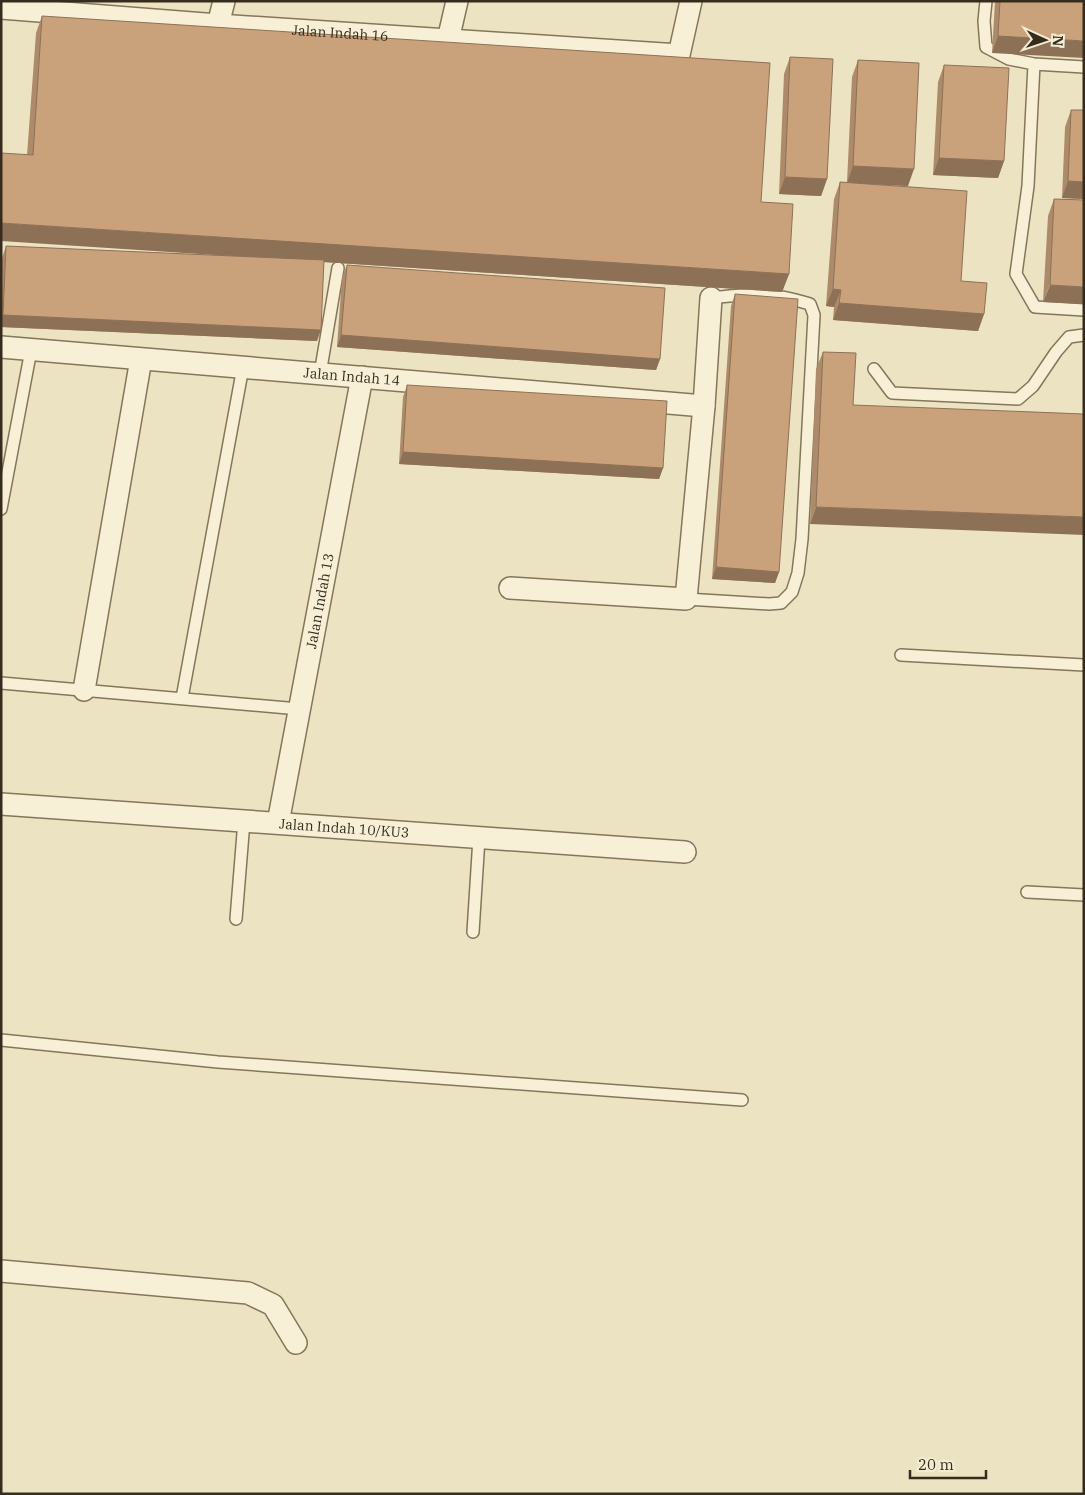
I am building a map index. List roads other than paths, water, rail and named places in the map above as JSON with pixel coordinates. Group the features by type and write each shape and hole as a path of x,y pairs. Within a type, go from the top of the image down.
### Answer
{"street":[{"path":"1,7 2,1"},
{"path":"218,25 224,1"},
{"path":"448,40 457,1"},
{"name":"Jalan Indah 16","path":"1,7 218,25 679,55 690,1"},
{"path":"510,588 686,599 704,406 711,298"},
{"name":"Jalan Indah 14","path":"1,347 704,406"},
{"path":"84,690 141,359"},
{"name":"Jalan Indah 13","path":"278,823 362,377"},
{"name":"Jalan Indah 10/KU3","path":"1,804 685,852"},
{"path":"1,1271 248,1293 273,1305 296,1343"}],"lane":[{"path":"986,1 984,21 986,47 1009,59 1034,64 1084,67"},
{"path":"1034,64 1028,186 1016,274 1035,307 1084,310"},
{"path":"320,374 338,268"},
{"path":"686,599 781,603 792,592 798,573 802,539 814,315 812,309 810,304 767,295 738,295 711,298"},
{"path":"874,369 892,393 1018,399 1033,386 1056,352 1069,337 1084,335"},
{"path":"1,509 31,350"},
{"path":"182,698 243,367"},
{"path":"901,655 1084,665"},
{"path":"1,682 299,708"},
{"path":"236,919 244,821"},
{"path":"473,932 479,838"},
{"path":"1027,892 1084,895"},
{"path":"1,1040 218,1062 742,1100"}]}
